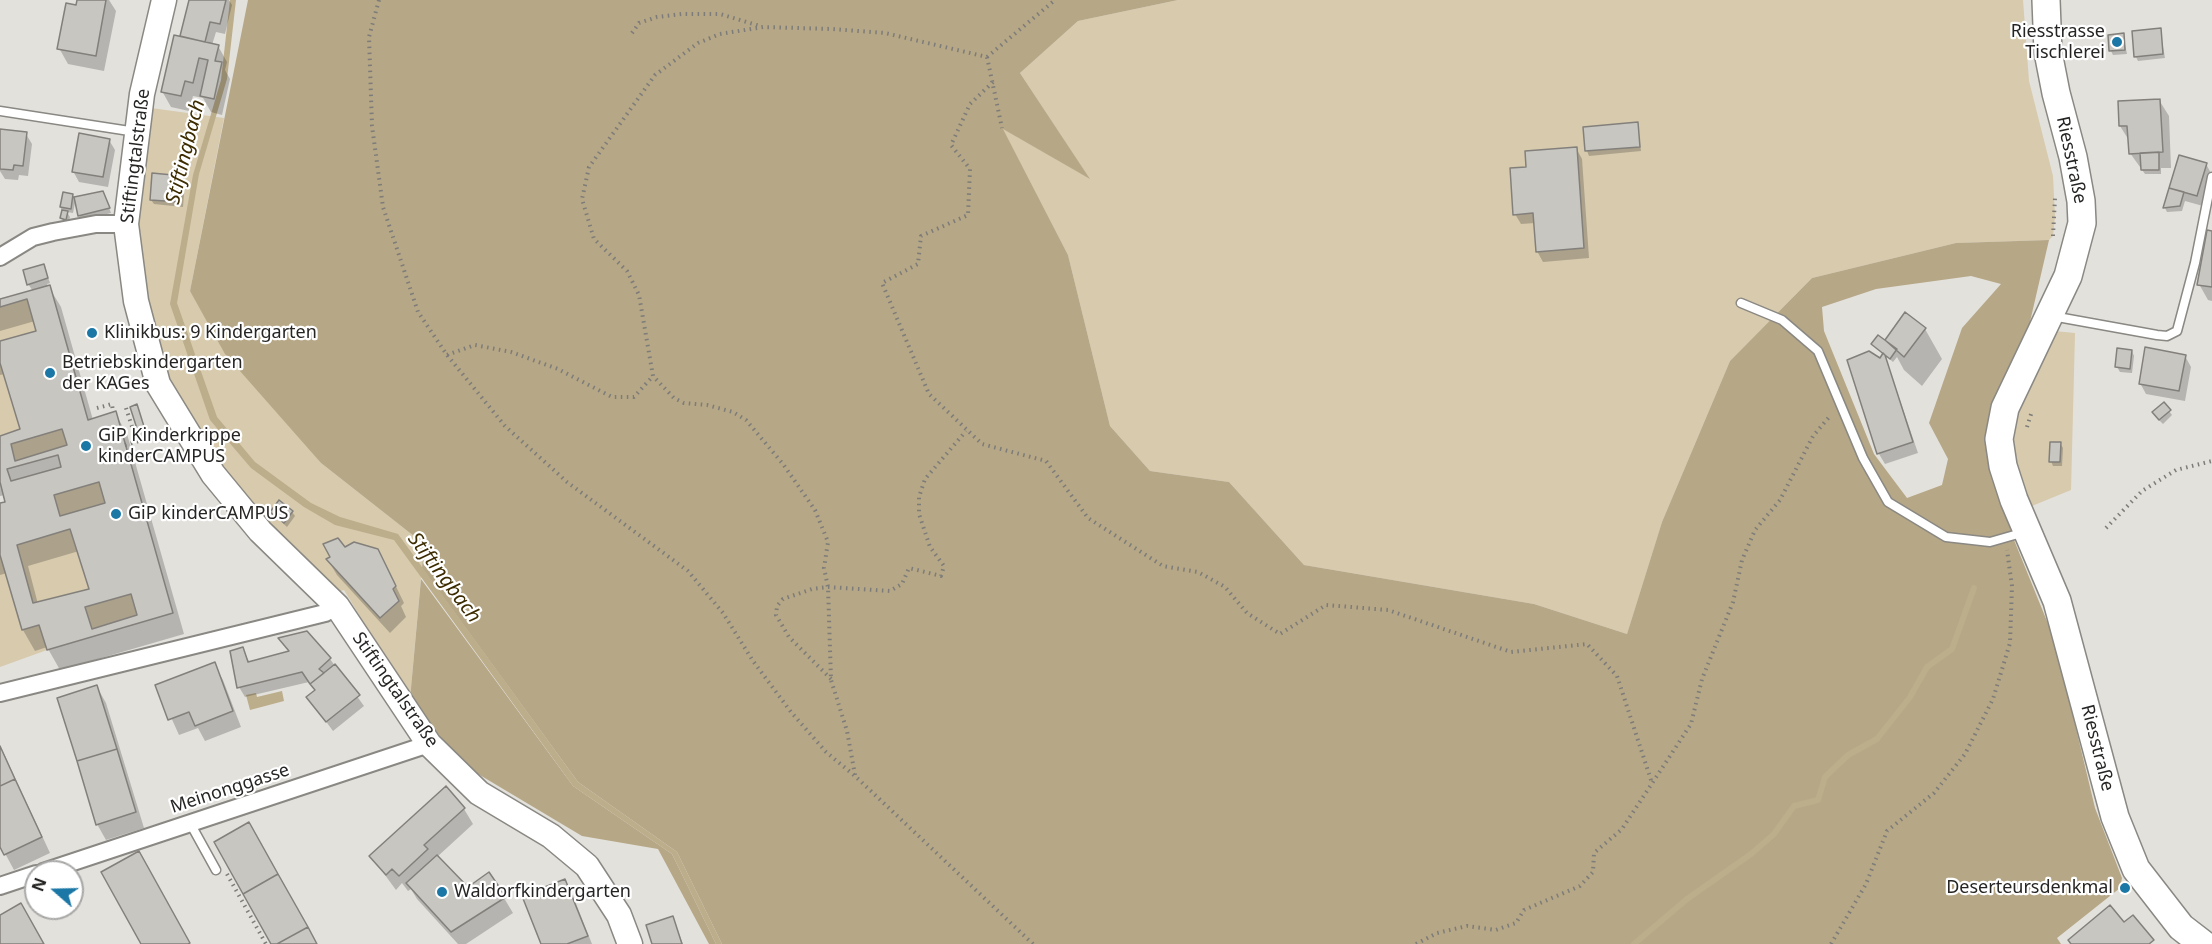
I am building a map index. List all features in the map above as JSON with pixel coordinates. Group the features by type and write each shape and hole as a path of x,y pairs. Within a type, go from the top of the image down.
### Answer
{"main road":[{"name":"Riesstraße","path":"2046,0 2048,52 2082,209 2079,242 2068,276 2005,408 1999,439 2003,466 2014,500 2016,534 2057,601 2115,817 2136,869 2181,927 2203,944"}],"street":[{"name":"Stiftingtalstraße","path":"164,0 136,132 126,224 135,301 158,384 213,474 260,531 337,606 429,744 478,793 551,836 587,866 619,915 630,944"},
{"path":"0,256 33,237 96,224 126,224"},
{"path":"0,693 325,613 337,606"},
{"name":"Meinonggasse","path":"78,860 429,744"},
{"path":"0,886 24,878"}],"lane":[{"path":"0,111 136,132"},
{"path":"2048,316 2157,335 2167,336 2177,331 2195,263 2212,177"},
{"path":"1741,303 1782,320 1818,351 1863,458 1888,502 1946,537 1990,542 2016,534"},
{"path":"190,822 219,868"}],"path":[{"path":"379,0 369,37 372,126 383,207 418,312 447,355 505,426 567,482 688,571 723,613 753,661 791,712 826,752 855,776 1033,944"},
{"path":"987,57 1056,0"},
{"path":"632,33 639,24 657,17 682,14 720,14 763,27"},
{"path":"855,776 847,731 831,680 828,587 824,568 828,542 815,510 783,464 746,420 733,412 707,405 684,404 674,398 653,376 639,295 627,271 594,239 585,218 582,199 589,167 655,75 698,43 720,34 763,27 832,28 885,33 987,57"},
{"path":"987,57 1002,128"},
{"path":"993,82 970,104 951,145 970,169 968,215 921,236 918,264 882,283 929,394 982,444 1046,461 1088,518 1162,566 1198,572 1225,587 1246,613 1280,634 1326,605 1388,610 1511,652 1587,644 1617,676 1652,783"},
{"path":"2052,243 2055,217 2054,187"},
{"path":"447,355 476,345 511,352 558,369 612,397 634,397 653,376"},
{"path":"97,408 111,404 113,412"},
{"path":"1416,944 1437,933 1467,926 1496,930 1516,923 1524,910 1580,886 1593,872 1594,853 1622,830 1690,724 1702,679 1733,602 1742,560 1755,530 1780,501 1814,436 1840,404"},
{"path":"126,408 136,442"},
{"path":"831,680 789,638 776,615 777,606 783,599 812,589 828,587 890,591 902,584 909,568 941,576 944,566 930,547 919,514 919,497 925,479 966,431"},
{"path":"125,445 163,434"},
{"path":"2106,528 2142,491 2176,470 2212,460"},
{"path":"1831,944 1866,884 1887,831 1934,793 1965,754 1993,699 2010,643 2016,534"},
{"path":"219,868 266,944"}],"shaded area":[{"name":"Stiftingbach","path":"230,0 236,0 227,79 199,174 177,303 217,417 255,462 311,503 340,517 398,534 578,782 677,852 722,944 716,944 672,854 573,786 394,540 335,525 304,507 251,468 210,420 170,304 193,175 221,80"},
{"path":"248,0 1178,0 1078,21 1020,73 1090,179 1003,129 1068,255 1110,426 1150,471 1229,482 1304,565 1534,604 1627,634 1662,522 1730,361 1812,278 1956,243 2049,240 1996,468 2012,535 2055,641 2095,808 2122,878 2120,888 2057,938 2061,944 722,944 677,852 578,782 422,568 424,544 321,463 225,354 190,291","holes":["1971,276 2001,284 1962,328 1929,423 1948,459 1942,485 1907,498 1874,454 1824,331 1822,307 1876,289"]},
{"path":"1178,0 2023,0 2029,81 2053,176 2055,217 2053,236 2049,240 1956,243 1812,278 1730,361 1662,522 1627,634 1534,604 1304,565 1229,482 1150,471 1110,426 1068,255 1002,128 1089,178 1020,73 1078,21"},
{"path":"151,108 224,118 190,291 321,463 424,544 410,699 344,590 324,596 260,531 158,384 128,212 142,203"},
{"path":"27,299 36,331 0,341 0,307"},
{"path":"2054,331 2075,333 2071,490 2027,508 2021,496 2013,443 2013,426"},
{"path":"0,363 20,429 0,436"},
{"path":"62,429 67,445 15,461 11,444"},
{"path":"99,482 105,503 60,516 54,495"},
{"path":"70,529 89,589 33,603 17,545"},
{"path":"0,555 22,630 39,625 47,650 0,667"},
{"path":"421,579 573,786 672,854 716,944 709,944 658,849 582,836 463,765 410,699"},
{"path":"131,594 137,615 92,629 85,607"},
{"path":"282,691 284,701 250,710 246,695 256,693 257,697"}],"building":[{"path":"77,0 106,0 96,56 57,49 66,3 76,5"},
{"path":"189,0 226,0 220,24 210,22 205,42 180,36"},
{"path":"2161,28 2163,54 2134,57 2132,31"},
{"name":"Riesstrasse Tischlerei","path":"2124,33 2125,50 2109,51 2108,35"},
{"path":"174,35 219,45 215,61 222,62 214,99 200,96 208,60 199,58 193,83 185,81 181,96 161,92"},
{"path":"2160,99 2163,152 2129,154 2127,126 2119,126 2118,101"},
{"path":"1638,122 1640,147 1585,151 1583,127"},
{"path":"0,129 27,132 23,166 14,165 13,170 0,169"},
{"path":"79,133 110,139 103,177 72,172"},
{"path":"1577,147 1584,248 1536,252 1533,213 1513,215 1510,168 1526,167 1525,151"},
{"path":"2159,152 2159,170 2141,170 2140,153"},
{"path":"2179,155 2207,163 2197,196 2169,188"},
{"path":"152,173 183,176 181,202 150,200"},
{"path":"2169,188 2184,192 2180,206 2163,208"},
{"path":"103,191 110,208 78,216 74,197"},
{"path":"63,192 73,194 71,209 60,207"},
{"path":"62,210 68,211 66,220 60,218"},
{"path":"2207,230 2212,231 2212,287 2197,285"},
{"path":"44,264 48,278 27,285 23,270"},
{"path":"50,285 88,420 116,411 173,613 47,650 39,625 22,630 0,555 0,503 5,502 0,482 0,436 20,429 0,363 0,341 36,331 27,299 0,307 0,299","holes":["62,429 67,445 15,461 11,444","58,455 61,467 11,481 7,469","99,482 105,503 60,516 54,495","70,529 89,589 33,603 17,545","131,594 137,615 92,629 85,607"]},
{"path":"1905,312 1926,328 1904,357 1885,340"},
{"path":"1878,335 1897,349 1890,359 1871,344"},
{"path":"2145,347 2186,355 2179,391 2139,384"},
{"path":"2117,348 2132,350 2130,369 2115,367"},
{"path":"1869,351 1880,358 1883,353 1885,355 1913,442 1877,454 1847,360"},
{"path":"2164,402 2171,410 2159,420 2152,412"},
{"path":"137,404 147,436 140,438 130,407"},
{"path":"2050,442 2061,442 2060,462 2049,462"},
{"path":"279,500 293,511 284,523 270,512"},
{"path":"338,538 345,547 354,542 378,549 396,586 393,589 399,601 380,618 326,559 330,557 323,544"},
{"path":"307,631 331,658 319,669 324,673 310,684 302,672 237,688 230,651 243,647 248,662 289,651 278,638"},
{"path":"215,662 233,711 195,726 189,712 168,720 155,685"},
{"path":"335,664 360,695 326,722 306,697 315,690 310,684"},
{"path":"97,685 117,749 77,761 57,698"},
{"path":"0,746 15,779 0,786"},
{"path":"117,749 136,812 96,825 77,761"},
{"path":"15,779 42,837 4,855 0,847 0,786"},
{"path":"446,786 465,808 424,845 428,849 399,876 392,869 386,875 369,856"},
{"path":"249,822 278,874 243,894 214,842"},
{"path":"139,851 190,943 141,944 101,872"},
{"path":"437,855 468,887 489,872 506,897 451,932 406,883"},
{"path":"278,874 308,927 277,944 271,944 243,894"},
{"path":"565,879 588,936 567,944 541,944 522,896"},
{"path":"21,903 24,908 24,920 31,920 44,944 0,944 0,915"},
{"path":"2110,905 2124,922 2133,915 2154,940 2149,944 2071,944 2068,940"},
{"path":"673,916 682,944 652,944 646,925"},
{"path":"308,927 317,944 277,944"}],"waterway":[{"path":"1634,944 1687,899 1751,854 1774,834 1794,806 1818,800 1825,777 1848,755 1877,739 1910,697 1927,667 1952,649 1974,588"}],"place":[{"name":"Riesstrasse Tischlerei","path":"2117,42"},
{"name":"Klinikbus: 9 Kindergarten","path":"92,333"},
{"name":"Betriebskindergarten der KAGes","path":"50,373"},
{"name":"GiP Kinderkrippe kinderCAMPUS","path":"86,446"},
{"name":"GiP kinderCAMPUS","path":"116,514"},
{"name":"Deserteursdenkmal","path":"2125,888"},
{"name":"Waldorfkindergarten","path":"442,892"}]}
